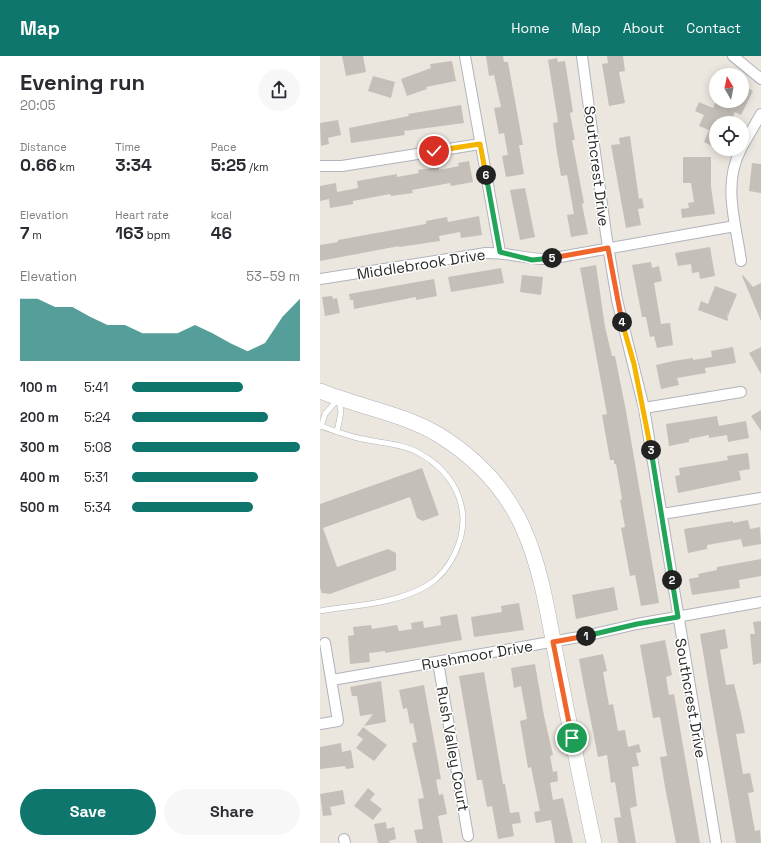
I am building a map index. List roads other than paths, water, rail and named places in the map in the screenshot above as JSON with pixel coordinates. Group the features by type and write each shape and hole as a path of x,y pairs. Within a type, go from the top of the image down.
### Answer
{"street":[{"path":"465,56 500,252"},
{"name":"Southcrest Drive","path":"582,56 608,248 617,300 644,408 716,843"},
{"path":"733,56 761,79"},
{"path":"749,134 761,114"},
{"path":"320,166 342,166 480,144"},
{"path":"738,156 732,173 730,195 741,261"},
{"name":"Middlebrook Drive","path":"320,280 486,253 500,252 538,259 735,226"},
{"path":"320,391 339,399 391,414 422,426 464,453 485,472 501,490 525,531 536,559 543,583 553,642 594,843"},
{"path":"644,408 741,392"},
{"path":"662,514 761,498"},
{"name":"Rushmoor Drive","path":"332,680 553,642 761,602"},
{"path":"320,724 338,721 325,643"},
{"name":"Rush Valley Court","path":"438,662 468,836"}],"lane":[{"path":"320,611 388,600 428,585 440,576 450,562 460,542 463,522 462,503 454,485 432,462 418,452 320,427 325,414 339,399"},
{"path":"337,432 341,412 339,399"}]}
